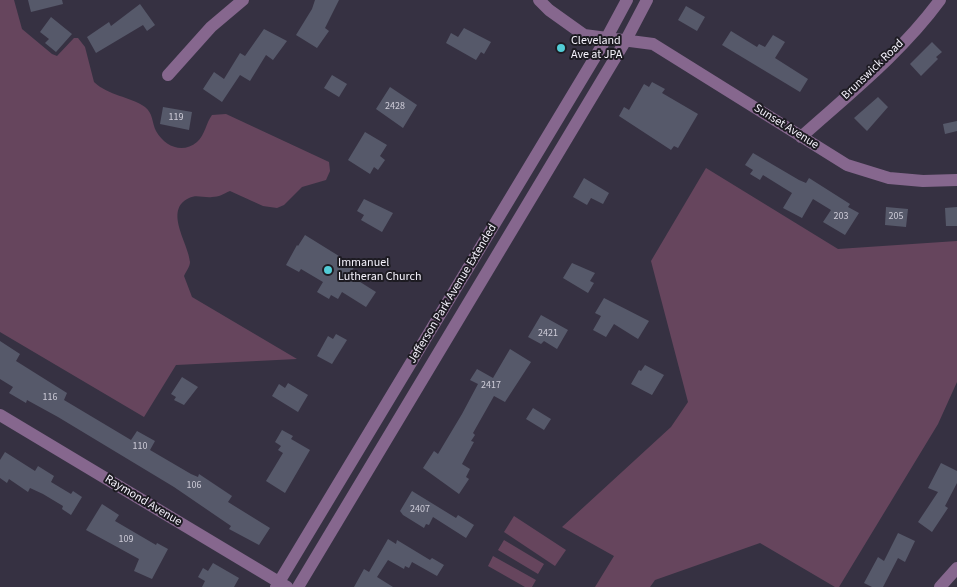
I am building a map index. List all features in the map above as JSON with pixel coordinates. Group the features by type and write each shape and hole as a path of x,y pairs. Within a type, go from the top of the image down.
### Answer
{"street":[{"path":"168,75 210,27 243,0"},
{"name":"Sunset Avenue","path":"539,0 549,10 584,35 653,44 848,165 868,173 889,178 923,181 957,180"},
{"name":"Jefferson Park Avenue Extended","path":"281,585 606,39 627,0"},
{"name":"Jefferson Park Avenue Extended","path":"298,587 626,40 647,0"},
{"name":"Brunswick Road","path":"801,137 872,73 930,14 940,0"},
{"path":"414,359 430,368"},
{"name":"Raymond Avenue","path":"0,415 281,585"},
{"path":"940,587 957,568"}],"shaded area":[{"path":"0,0 14,0 22,29 52,54 57,56 74,38 78,38 85,47 94,82 106,90 139,103 148,109 156,131 169,145 180,148 192,146 202,136 212,115 226,114 329,162 330,171 326,180 302,187 284,205 277,208 263,206 230,191 214,197 197,196 189,198 182,203 178,211 179,228 190,262 184,276 192,297 297,359 176,365 144,417 0,332"},
{"path":"706,168 838,249 957,241 957,382 938,424 839,587 835,587 760,543 655,580 650,587 595,587 614,556 562,527 671,427 688,402 651,261"},
{"path":"514,516 566,550 555,566 504,532"},
{"path":"504,540 544,564 538,574 498,550"},
{"path":"493,556 536,580 532,587 525,587 488,566"}],"building":[{"path":"28,0 62,0 63,4 31,12"},
{"path":"315,0 339,0 325,28 329,31 317,48 296,35 312,9"},
{"path":"140,4 155,25 147,31 143,25 96,53 87,37 109,22 111,26"},
{"path":"686,6 705,17 697,31 678,20"},
{"path":"51,17 72,34 56,52 45,43 49,39 40,32"},
{"path":"464,28 491,42 484,54 481,52 476,60 446,43 451,33 458,37"},
{"path":"264,29 287,41 273,60 266,55 250,81 240,75 222,102 203,89 214,72 224,79 240,53 245,56"},
{"path":"731,31 757,47 759,44 765,47 773,35 785,42 775,58 808,79 800,92 722,45"},
{"path":"932,42 942,52 936,57 938,59 921,76 910,64"},
{"path":"332,75 347,84 339,97 324,88"},
{"path":"652,82 665,89 662,93 698,114 678,148 674,146 671,150 619,116 624,107 629,110 644,84 649,87"},
{"path":"390,87 417,105 403,128 376,109"},
{"path":"878,97 888,107 867,131 854,118"},
{"path":"163,107 192,112 189,130 160,124"},
{"path":"957,121 957,131 945,134 943,124"},
{"path":"365,132 387,145 380,156 385,160 378,170 374,167 370,174 348,160"},
{"path":"753,153 799,180 806,183 809,178 850,204 848,207 859,213 845,235 823,222 831,210 813,199 802,218 783,208 792,193 763,175 760,180 750,174 753,170 745,165"},
{"path":"584,178 609,193 603,204 591,198 587,205 573,197"},
{"path":"364,199 393,213 382,232 361,220 364,215 357,211"},
{"path":"886,207 908,209 906,227 885,225"},
{"path":"957,207 957,226 946,226 945,208"},
{"name":"Immanuel Lutheran Church","path":"305,235 355,266 349,275 376,292 366,307 342,292 338,299 331,295 329,299 317,292 323,282 301,269 299,272 286,265"},
{"path":"572,263 595,273 590,281 594,283 588,293 563,278"},
{"path":"604,298 649,321 638,339 614,324 606,337 593,330 601,316 595,313"},
{"path":"541,315 568,330 557,349 544,341 541,344 528,337"},
{"path":"336,334 347,340 332,364 317,356 328,336 333,339"},
{"path":"0,341 20,354 16,361 67,393 64,400 131,440 137,431 155,441 150,450 191,474 198,477 199,474 232,496 228,502 270,528 259,545 229,529 231,526 174,487 58,417 27,400 26,403 9,393 13,387 0,379"},
{"path":"510,349 531,362 505,402 494,396 473,433 475,435 471,441 474,442 462,464 470,469 466,477 469,479 459,494 423,468 434,451 438,454 462,414 478,384 470,380 477,369 493,378"},
{"path":"645,365 664,375 652,395 631,384 639,370 641,371"},
{"path":"182,377 198,387 184,405 174,400 176,397 171,394"},
{"path":"288,383 308,395 298,412 272,396 279,384 285,388"},
{"path":"533,408 551,419 544,430 526,419"},
{"path":"282,430 293,436 291,439 310,450 285,493 266,481 283,453 278,450 281,446 275,442"},
{"path":"5,452 35,471 38,466 54,476 51,482 71,494 73,491 82,497 71,515 62,509 63,506 43,494 30,488 28,492 9,479 7,483 0,478 0,460"},
{"path":"941,463 957,471 957,483 945,506 948,508 932,532 918,522 938,492 928,488"},
{"path":"412,491 456,518 458,515 474,525 466,538 433,517 429,525 426,524 424,528 403,515 400,511"},
{"path":"102,504 119,515 115,521 156,545 157,543 168,549 152,579 134,571 139,559 86,530"},
{"path":"898,533 915,541 905,562 898,558 883,587 872,587 864,583 878,557 884,561"},
{"path":"388,539 396,544 397,540 430,560 432,558 444,565 437,576 412,562 409,568 405,566 404,569 388,560 377,577 393,587 354,587 364,569 369,572"},
{"path":"213,563 239,578 234,587 202,587 205,581 198,577 203,568 208,571"}],"place":[{"name":"Cleveland Ave at JPA","path":"561,48"},
{"name":"Immanuel Lutheran Church","path":"328,270"}]}
